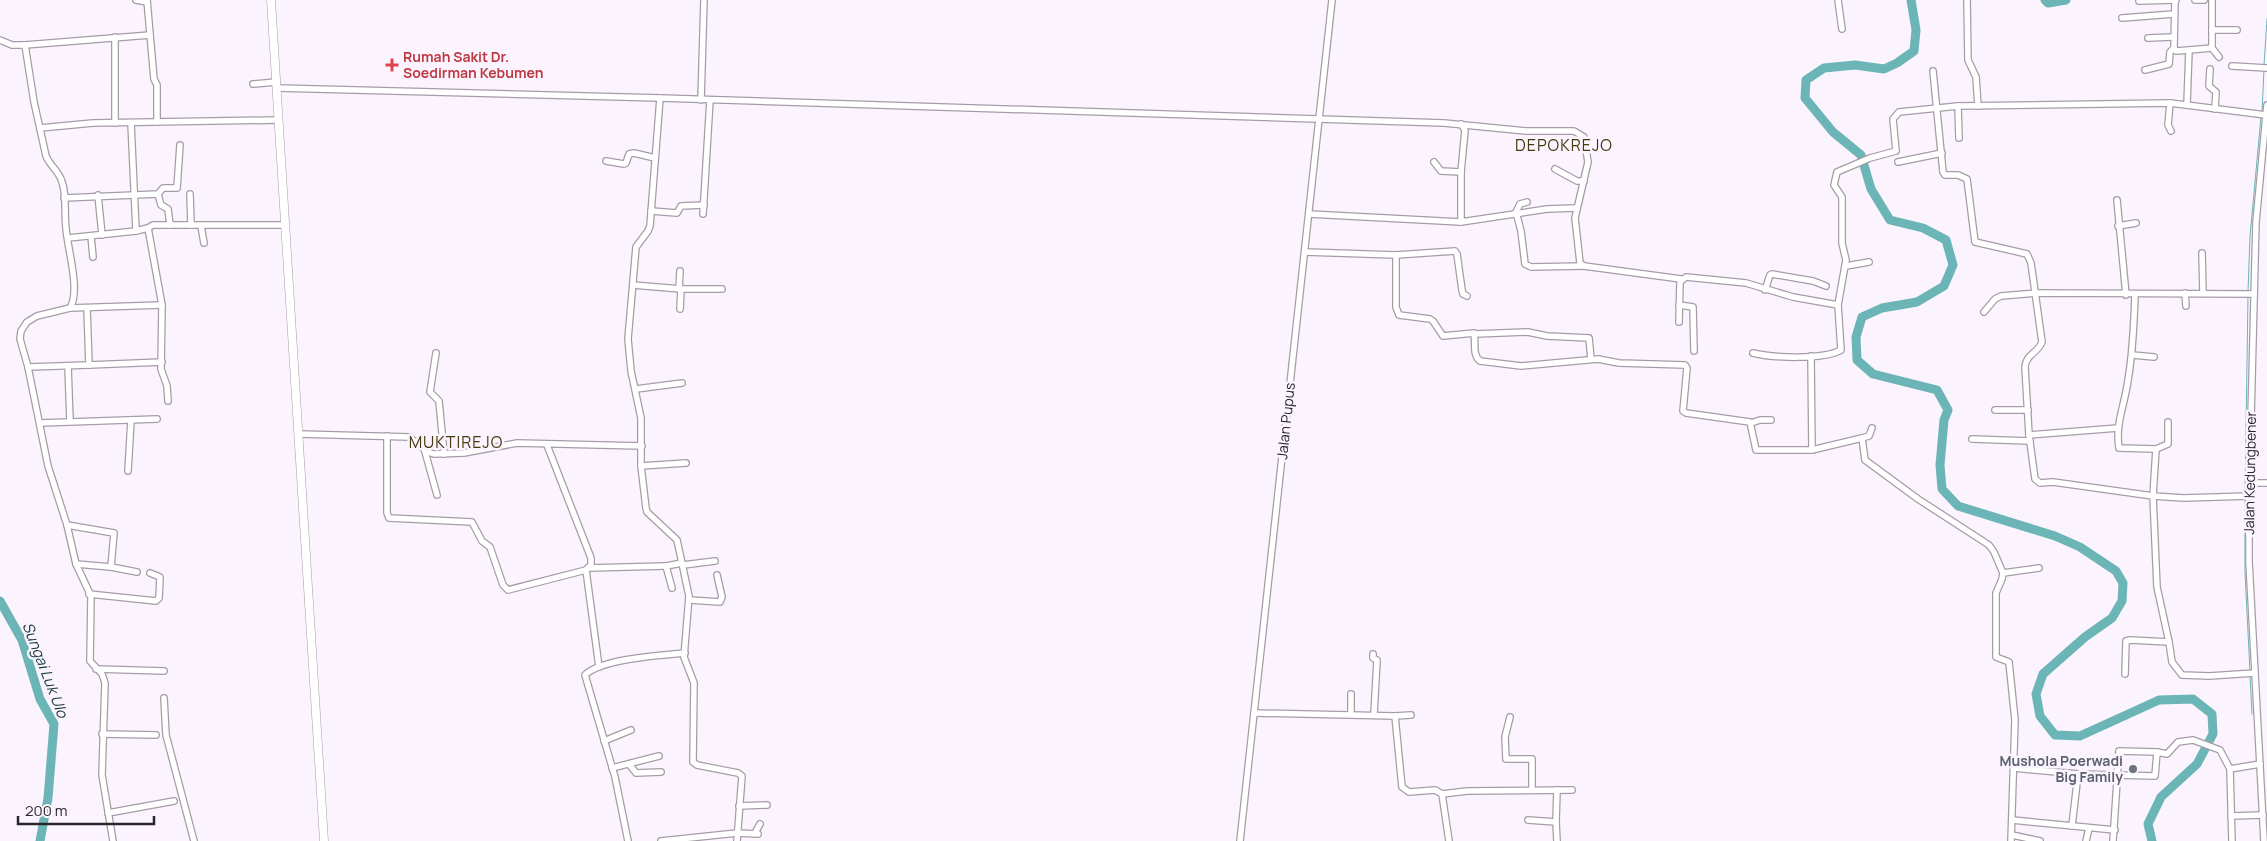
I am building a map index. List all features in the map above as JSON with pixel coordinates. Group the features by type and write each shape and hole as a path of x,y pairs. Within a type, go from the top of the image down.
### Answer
{"main road":[{"path":"271,0 284,225 300,434 324,841"}],"street":[{"path":"136,0 147,1 154,79 157,85 157,122"},
{"path":"702,100 704,0"},
{"name":"Jalan Pupus","path":"1240,841 1332,0"},
{"path":"1838,0 1842,29"},
{"path":"1967,0 1968,60 1976,77 1978,106"},
{"path":"2140,1 2176,0 2174,48 2170,52 2169,64 2144,70"},
{"path":"2194,0 2204,0"},
{"path":"2212,0 2212,48 2219,57"},
{"path":"2122,18 2174,14"},
{"path":"2212,30 2237,30"},
{"path":"0,40 12,45 25,45 150,35"},
{"path":"115,37 116,123"},
{"path":"2148,38 2173,37"},
{"path":"25,45 34,102 48,163 59,174 63,184 66,230 74,291 74,298 70,308"},
{"path":"2174,48 2176,51 2212,48"},
{"path":"2187,104 2189,50"},
{"path":"2232,66 2265,68"},
{"path":"2210,69 2209,86 2216,92 2214,109"},
{"path":"1933,71 1944,174 1958,175 1967,179 1976,242 2027,254 2031,263 2042,342 2026,363 2033,475 2037,481 2153,496 2184,498 2245,497"},
{"path":"253,84 1462,124 1526,131 1574,131 1584,137 1588,156 1577,208 1576,240 1579,260 1584,266"},
{"path":"660,98 648,231 636,245 629,354 641,418 641,466 647,512 676,539 690,600 684,653 694,683 694,762 697,766 741,774 737,841"},
{"path":"703,214 710,100"},
{"path":"2170,104 2168,125 2172,131"},
{"path":"1753,353 1782,358 1811,356 1841,350 1838,305 1846,268 1842,243 1842,196 1834,185 1835,179 1837,172 1856,163 1897,151 1893,118 1896,114 1958,106 2187,104 2263,114"},
{"name":"Jalan Kedungbener","path":"2264,841 2259,815 2251,674 2250,561 2245,497 2250,483 2250,294 2263,114 2267,105"},
{"path":"1958,106 1959,138"},
{"path":"40,128 116,123 278,120"},
{"path":"131,123 136,231"},
{"path":"1461,222 1465,130 1462,124"},
{"path":"64,198 155,194 164,188 178,188 180,145"},
{"path":"606,161 624,164 629,154 634,153 655,158"},
{"path":"1898,162 1942,153"},
{"path":"1434,162 1441,171 1462,172"},
{"path":"1555,168 1577,181 1584,181"},
{"path":"155,194 161,205 168,209 170,225"},
{"path":"190,194 191,225"},
{"path":"98,196 102,235"},
{"path":"2117,200 2126,295"},
{"path":"1527,202 1520,204 1516,212 1521,231 1524,264 1531,267 1584,266 1681,279 1686,277 1711,278 1838,305"},
{"path":"651,211 678,213 681,206 704,205"},
{"path":"1309,214 1461,222 1516,212 1577,208"},
{"path":"2118,226 2136,223"},
{"path":"68,238 136,231 153,225 284,225"},
{"path":"201,226 204,243"},
{"path":"148,228 162,305 162,362 168,401"},
{"path":"91,236 93,257"},
{"path":"1305,252 1396,255 1443,250 1456,251 1463,294 1468,296"},
{"path":"2202,254 2203,292"},
{"path":"1396,255 1396,307 1400,316 1433,320 1442,336 1469,332 1475,334 1528,332 1548,336 1589,338 1590,359"},
{"path":"1846,268 1868,262"},
{"path":"680,271 680,309"},
{"path":"1765,290 1772,274 1826,286"},
{"path":"1679,322 1681,279"},
{"path":"633,285 680,289 722,288"},
{"path":"1984,312 1995,299 2001,296 2036,294 2135,295 2185,292 2250,294"},
{"path":"2185,292 2186,306"},
{"path":"2135,295 2132,355 2126,396 2118,428 2120,449 2156,449 2168,444 2168,422"},
{"path":"113,841 102,775 105,682 104,678 90,661 89,594 76,564 68,525 48,466 28,367 20,339 21,331 26,322 37,316 70,308 162,305"},
{"path":"1679,305 1693,307 1694,351"},
{"path":"87,308 88,364"},
{"path":"1475,334 1475,351 1480,361 1521,366 1590,359 1626,364 1685,365 1687,368 1683,409 1685,412 1751,423 1760,420 1771,420"},
{"path":"436,353 430,392 439,401 444,454"},
{"path":"2132,355 2154,357"},
{"path":"1811,356 1812,450"},
{"path":"28,367 162,362"},
{"path":"68,366 70,421"},
{"path":"636,389 682,383"},
{"path":"1995,410 2028,410"},
{"path":"40,422 157,419"},
{"path":"128,471 131,420"},
{"path":"1751,423 1756,450 1812,450 1869,436 1872,428"},
{"path":"1972,439 2030,438 2118,428"},
{"path":"300,434 412,438 434,454 464,453 517,443 642,446"},
{"path":"387,436 387,513 390,518 472,522 482,541 490,547 503,585 508,590 587,569 666,566 715,561"},
{"path":"1862,438 1864,460 1918,499 1989,544 2003,573 1996,593 1996,656 2007,661 2009,664 2015,720 2012,838 2040,841"},
{"path":"547,445 591,558 587,569 599,667"},
{"path":"424,448 437,495"},
{"path":"2156,449 2153,496 2157,586 2172,662 2182,675 2251,674"},
{"path":"641,466 686,463"},
{"path":"2250,483 2267,484"},
{"path":"68,525 114,533 112,567"},
{"path":"76,564 112,567 137,572"},
{"path":"666,566 672,588"},
{"path":"2003,573 2039,568"},
{"path":"89,594 156,602 159,598 159,576 150,573"},
{"path":"690,600 720,602 722,598 717,575"},
{"path":"2125,674 2126,641 2169,642"},
{"path":"628,841 612,768 585,675 599,667 638,658 684,653"},
{"path":"1373,654 1373,658 1378,660 1374,714"},
{"path":"96,669 164,672"},
{"path":"1351,694 1351,714"},
{"path":"164,698 166,735 194,841"},
{"path":"1254,713 1411,715"},
{"path":"1395,716 1403,789 1409,792 1435,790 1442,794 1467,791 1572,790"},
{"path":"1510,716 1505,737 1506,759 1532,759 1532,790"},
{"path":"604,741 631,730"},
{"path":"102,734 156,734"},
{"path":"2113,841 2119,751 2167,754 2176,744 2193,740 2220,750 2230,769 2232,841"},
{"path":"2014,768 2078,774 2155,776 2157,752"},
{"path":"612,768 659,756"},
{"path":"629,764 636,773 661,772"},
{"path":"2230,769 2257,764"},
{"path":"2072,826 2078,774"},
{"path":"1557,790 1557,841"},
{"path":"1442,794 1449,841"},
{"path":"108,813 174,801"},
{"path":"739,806 767,805"},
{"path":"2231,816 2259,815"},
{"path":"1528,820 1556,822"},
{"path":"2012,820 2115,830"},
{"path":"660,841 737,833 756,834 760,824"},
{"path":"2086,841 2089,828"}],"waterway":[{"path":"1911,0 1916,30 1914,51 1897,63 1884,69 1855,65 1824,68 1806,80 1805,98 1833,132 1861,155 1871,189 1890,220 1923,228 1946,240 1953,265 1944,286 1917,302 1882,308 1862,317 1856,337 1857,360 1873,374 1937,390 1948,410 1944,420 1940,465 1942,489 1958,506 2055,536 2080,547 2116,571 2123,583 2122,601 2112,618 2085,637 2043,674 2036,694 2040,716 2055,735 2080,736 2159,700 2193,699 2212,714 2213,734 2197,764 2161,797 2148,824 2152,841"},
{"path":"2045,0 2048,3 2066,0"},
{"path":"2264,65 2267,19"},
{"path":"2262,113 2264,69"},
{"path":"2248,292 2250,236 2261,117"},
{"path":"2245,494 2248,296"},
{"path":"2245,498 2245,573 2250,672"},
{"name":"Sungai Luk Ulo","path":"0,601 22,640 40,699 54,724 48,798 40,841"},
{"path":"2250,676 2252,714"}],"place":[{"name":"Rumah Sakit Dr. Soedirman Kebumen","path":"392,65"},
{"name":"Mushola Poerwadi Big Family","path":"2133,769"}],"district":[{"name":"DEPOKREJO","path":"1564,145"},
{"name":"MUKTIREJO","path":"456,442"}]}
